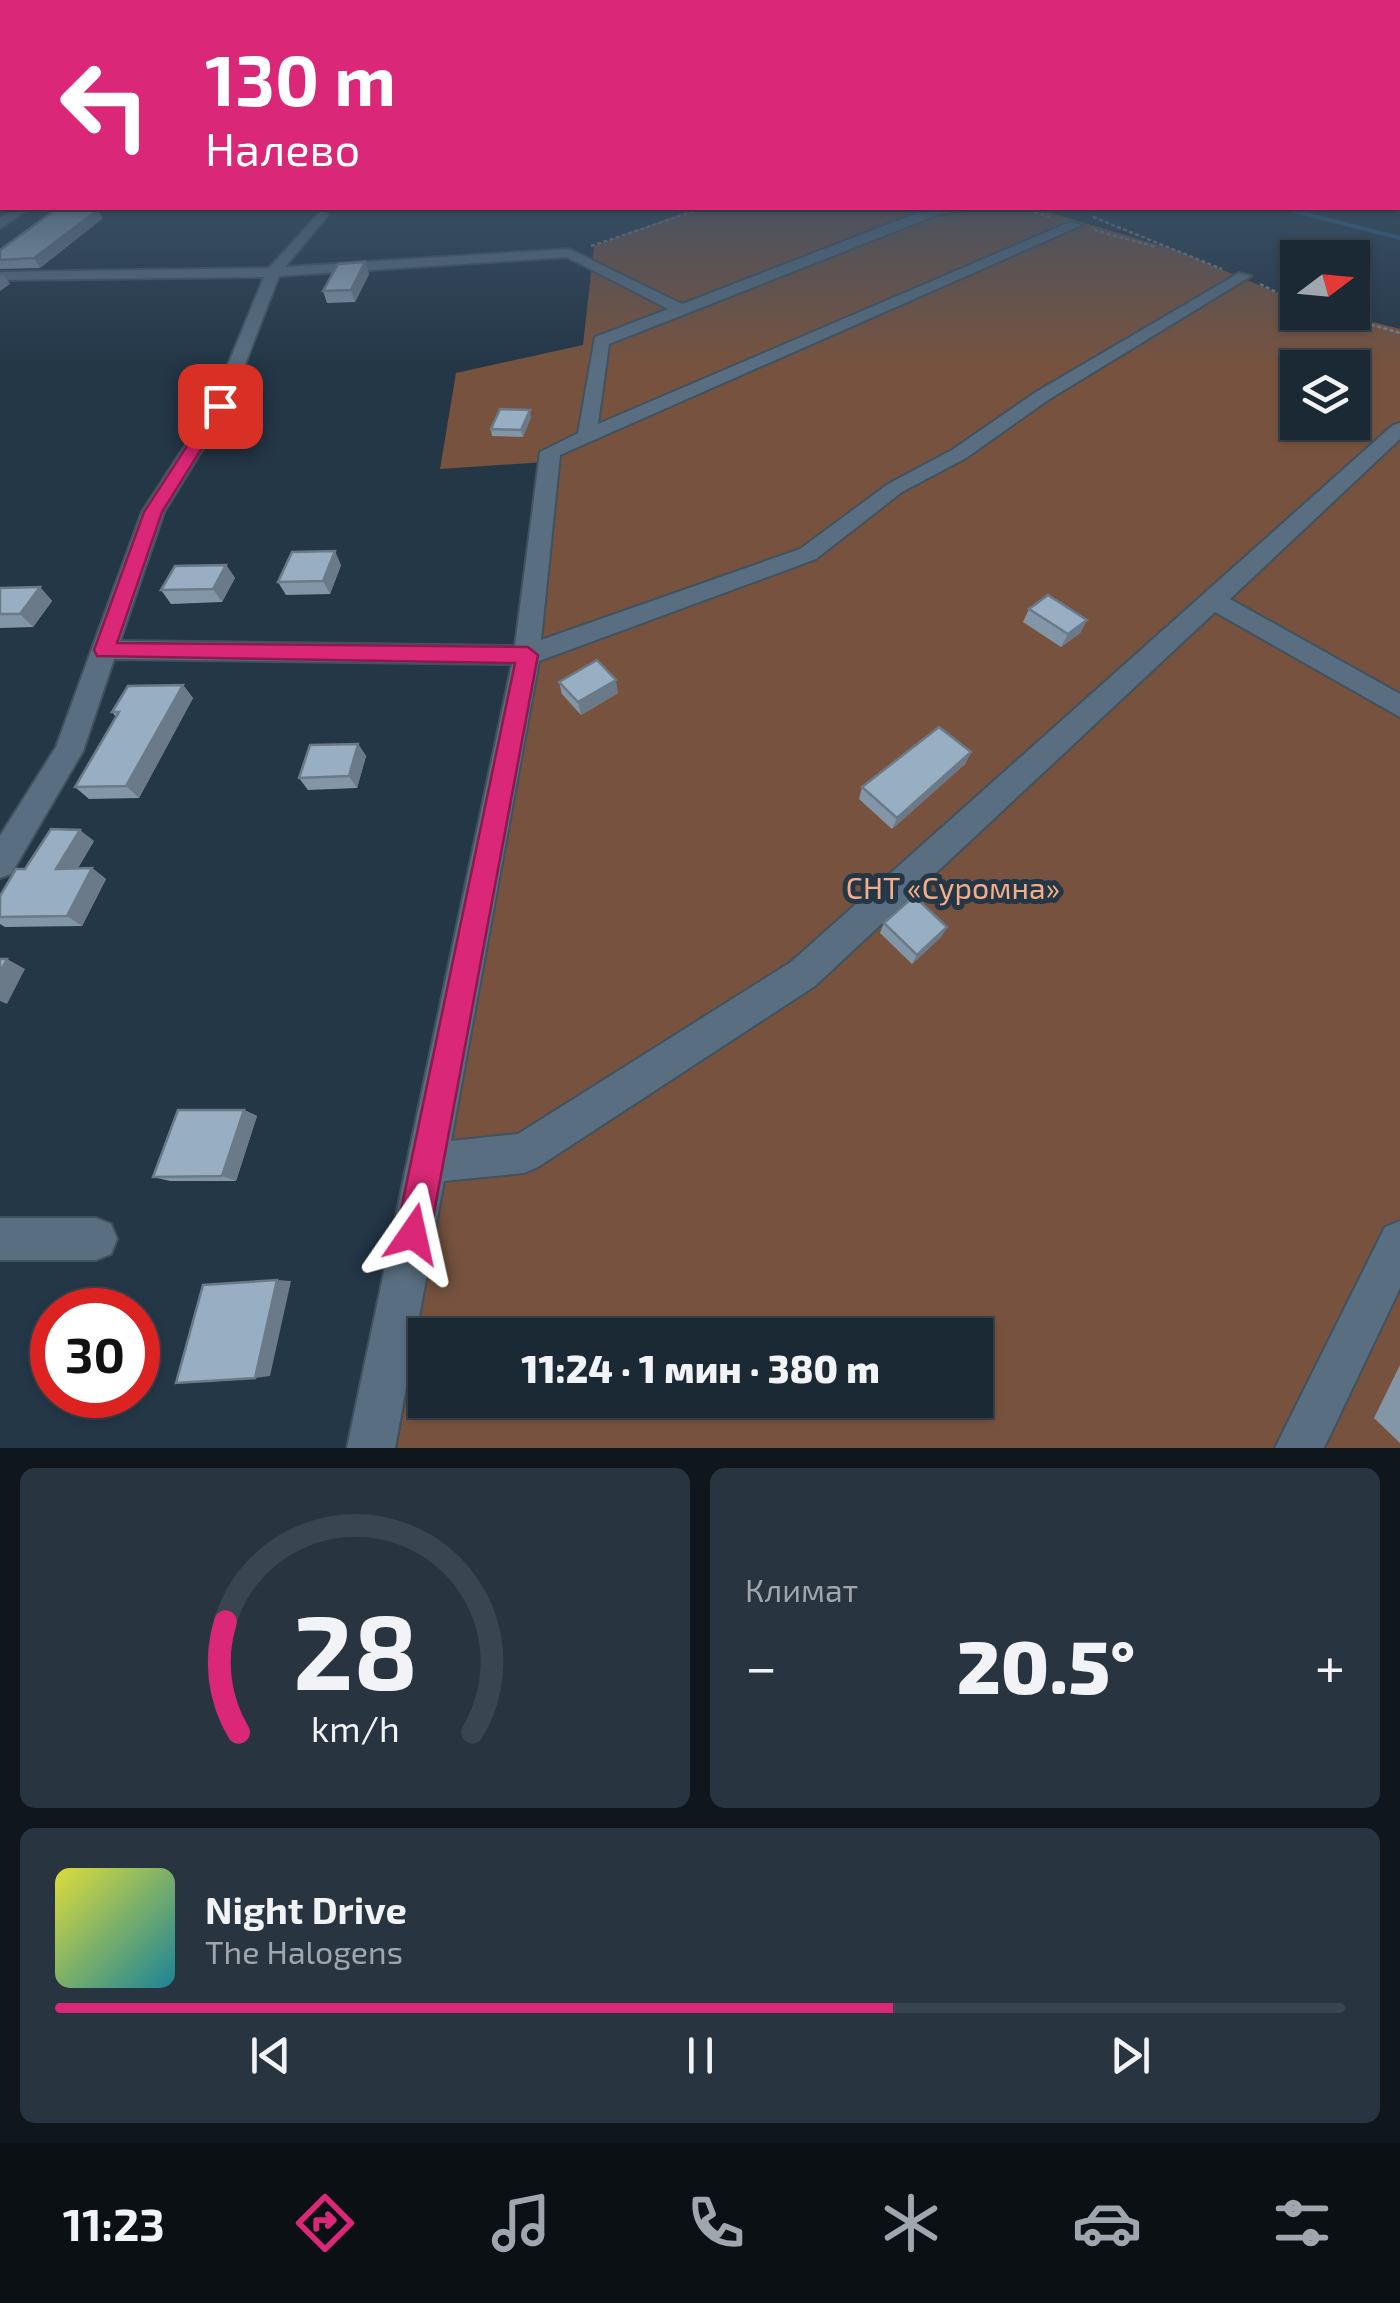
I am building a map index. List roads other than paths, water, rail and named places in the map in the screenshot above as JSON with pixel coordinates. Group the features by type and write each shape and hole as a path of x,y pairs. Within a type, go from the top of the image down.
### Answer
{"street":[{"path":"0,864 69,752 153,512 220,406 273,272 306,232"},
{"path":"586,436 601,341 882,232"},
{"path":"370,1448 528,655 550,452 1052,232"},
{"path":"0,276 273,272 569,253 682,310"},
{"path":"104,650 528,655 808,554 896,488 959,454 1042,396 1244,276"},
{"path":"427,1162 524,1154 803,974 1400,428"},
{"path":"1212,600 1400,707"},
{"path":"0,1239 96,1239"},
{"path":"1299,1448 1400,1242"}],"waterway":[{"path":"1375,232 1400,238"}],"park label":[{"name":"СНТ «Суромна»","path":"953,887"}]}
